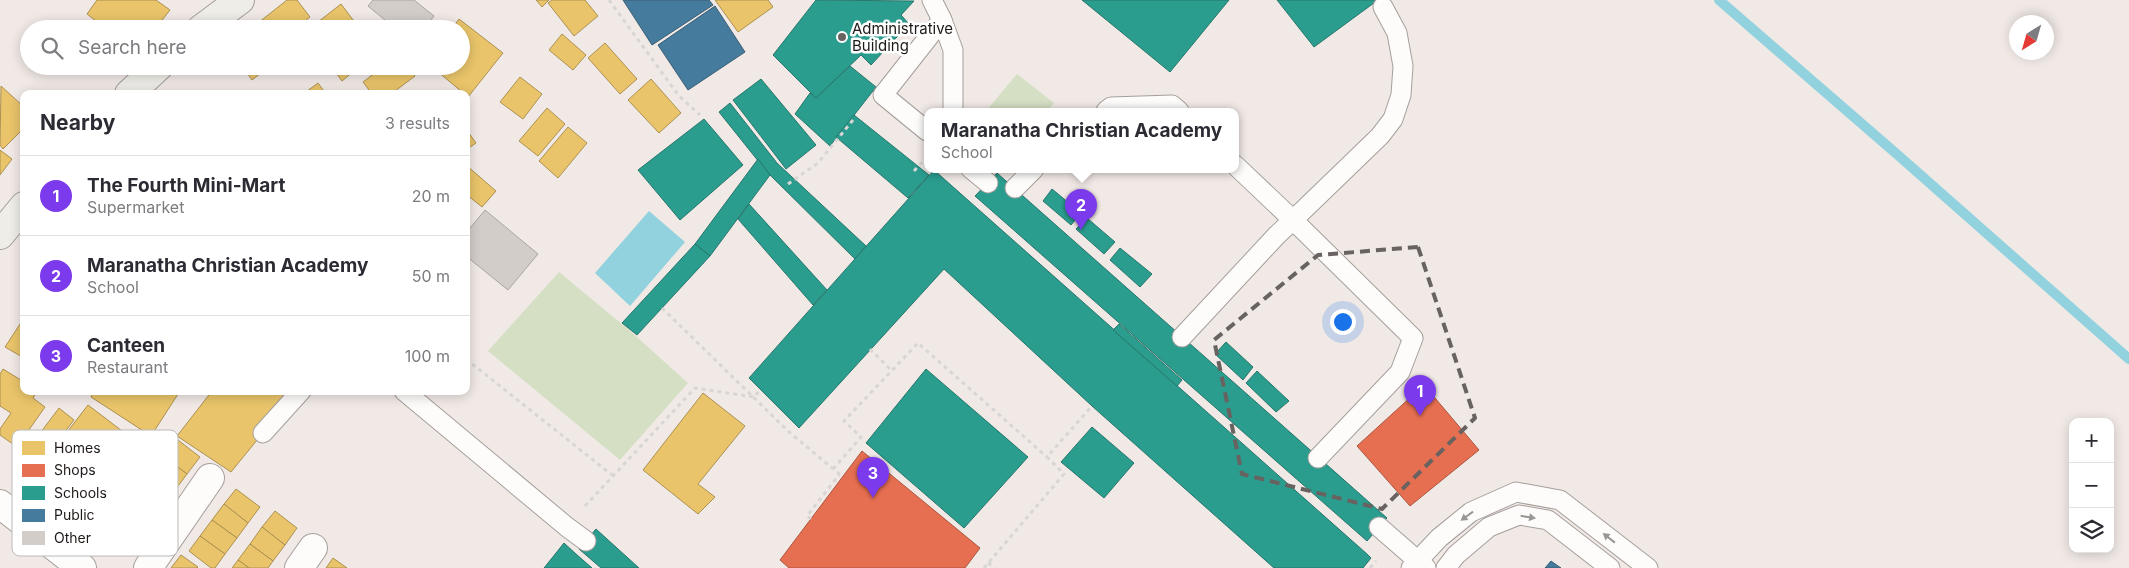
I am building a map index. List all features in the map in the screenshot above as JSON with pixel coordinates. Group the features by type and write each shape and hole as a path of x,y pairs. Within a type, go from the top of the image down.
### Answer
{"main road":[{"path":"213,20 240,0"},
{"path":"133,90 149,75"},
{"path":"0,235 20,211"}],"street":[{"path":"178,524 210,478"},
{"path":"0,504 12,513"},
{"path":"67,556 82,568"},
{"path":"148,568 156,556"}],"lane":[{"path":"932,0 953,50 953,108"},
{"path":"1182,337 1276,235 1294,220 1380,136 1393,119 1401,95 1403,66 1397,33 1383,7"},
{"path":"924,129 883,95 942,20"},
{"path":"1110,108 1172,105 1175,108"},
{"path":"1239,168 1412,338 1400,372 1318,458"},
{"path":"1015,188 1030,173"},
{"path":"263,433 297,395"},
{"path":"409,395 586,541"},
{"path":"1379,527 1418,566 1439,538 1470,512 1516,492 1560,500 1648,568"},
{"path":"1446,568 1456,555 1489,527 1519,515 1548,520 1610,568"}],"path":[{"path":"609,0 679,96 700,115"},
{"path":"788,184 818,163 853,120"},
{"path":"914,171 924,159"},
{"path":"662,308 789,432 841,476 807,516 811,519"},
{"path":"833,470 861,437 844,421 918,343 1064,474 984,568"},
{"path":"870,349 892,371"},
{"path":"470,362 612,475"},
{"path":"567,526 612,475 695,388 754,397"},
{"path":"754,397 760,390"},
{"path":"1047,457 1092,406"},
{"path":"988,563 995,568"}],"highlighted area":[{"path":"1418,247 1475,418 1382,509 1242,474 1214,340 1318,255"}],"green space":[{"path":"1017,74 1054,103 1050,108 989,108"},
{"path":"559,272 629,330 688,383 620,460 488,351"}],"water":[{"path":"649,211 685,242 630,306 595,273"}],"building: Homes":[{"path":"97,0 156,0 170,10 162,20 95,20 87,14"},
{"path":"287,0 297,0 310,17 306,20 262,20"},
{"path":"536,0 549,0 542,7"},
{"path":"552,0 585,0 598,16 574,36 548,3"},
{"path":"715,0 768,0 773,7 738,32"},
{"path":"341,4 353,20 321,20"},
{"path":"470,28 503,53 470,94 470,90 460,90 442,75 470,75"},
{"path":"562,34 586,55 573,70 549,50"},
{"path":"605,43 637,79 620,94 588,58"},
{"path":"248,75 258,75 252,80"},
{"path":"338,75 349,75 342,81"},
{"path":"372,75 415,76 396,90 369,90 363,82"},
{"path":"520,77 542,94 523,119 500,102"},
{"path":"651,79 681,113 659,133 628,100"},
{"path":"318,83 323,90 308,90"},
{"path":"1,86 20,103 20,132 3,149 0,145"},
{"path":"547,108 565,124 538,156 519,141"},
{"path":"568,127 587,143 558,178 539,161"},
{"path":"470,135 476,143 470,147"},
{"path":"0,150 12,159 0,175"},
{"path":"470,168 496,191 482,207 470,197"},
{"path":"20,324 20,356 5,347"},
{"path":"3,369 20,380 20,395 35,395 33,398 45,407 29,430 12,430 12,443 0,435 0,429 11,413 0,406 0,374"},
{"path":"703,393 745,426 698,484 715,497 698,514 643,470"},
{"path":"92,395 177,395 155,430 142,430 91,397"},
{"path":"209,395 294,395 231,472 178,437"},
{"path":"88,405 121,430 69,430"},
{"path":"59,408 74,420 66,430 42,430"},
{"path":"178,440 200,457 187,474 178,467"},
{"path":"178,467 187,474 178,486"},
{"path":"236,489 260,507 248,523 224,504"},
{"path":"224,504 248,523 237,538 212,520"},
{"path":"275,511 297,528 285,545 262,527"},
{"path":"212,520 237,538 225,554 200,536"},
{"path":"262,527 285,545 273,561 250,544"},
{"path":"200,536 225,554 215,568 211,568 189,551"},
{"path":"250,544 273,561 268,568 249,568 238,560"},
{"path":"181,555 198,567 171,568"},
{"path":"333,558 347,568 326,568"},
{"path":"238,560 249,568 232,568"}],"building: Shops":[{"path":"1424,385 1479,450 1410,506 1357,446"},
{"path":"862,451 980,548 965,568 789,568 780,560"}],"building: Schools":[{"name":"Administrative Building","path":"816,0 914,1 901,15 909,24 871,65 861,55 816,98 773,55"},
{"path":"1082,0 1229,0 1170,72"},
{"path":"1277,0 1378,0 1314,47"},
{"path":"850,66 876,87 830,146 795,114 810,93 816,98"},
{"path":"761,79 816,145 786,169 733,100"},
{"path":"730,103 777,163 866,246 855,259 767,172 719,112"},
{"path":"854,115 924,171 924,173 929,175 908,198 836,137"},
{"path":"704,119 743,165 680,220 638,170"},
{"path":"758,159 770,175 710,256 695,244"},
{"path":"931,173 937,173 1371,558 1363,568 1274,568 1092,406 944,269 799,428 749,378"},
{"path":"997,173 1387,518 1367,541 975,196"},
{"path":"1052,189 1081,213 1071,225 1043,201"},
{"path":"749,204 827,290 813,305 738,219"},
{"path":"1087,218 1115,242 1104,254 1076,229"},
{"path":"695,244 710,256 637,335 622,323"},
{"path":"1120,248 1152,274 1140,287 1110,260"},
{"path":"1119,324 1182,380 1177,386 1113,330"},
{"path":"1226,342 1253,367 1243,380 1215,354"},
{"path":"926,369 1028,457 964,528 866,443"},
{"path":"1257,371 1289,401 1276,412 1246,383"},
{"path":"1092,427 1134,463 1104,498 1061,462"},
{"path":"596,529 639,568 601,568 579,549"},
{"path":"564,543 576,554 592,568 544,568"}],"building: Public":[{"path":"623,0 709,0 713,5 652,45"},
{"path":"715,6 745,52 688,90 658,45"},
{"path":"1551,561 1558,566 1561,568 1545,568"}],"building: Other":[{"path":"373,0 414,0 434,16 431,20 385,20 368,6"},
{"path":"485,210 538,254 508,290 470,259 470,228"}],"waterway":[{"path":"1719,0 2129,359"}],"place":[{"name":"Administrative Building","path":"842,37"},
{"name":"Maranatha Christian Academy","path":"1081,230"},
{"name":"The Fourth Mini-Mart","path":"1420,416"},
{"name":"Canteen","path":"873,498"}]}
